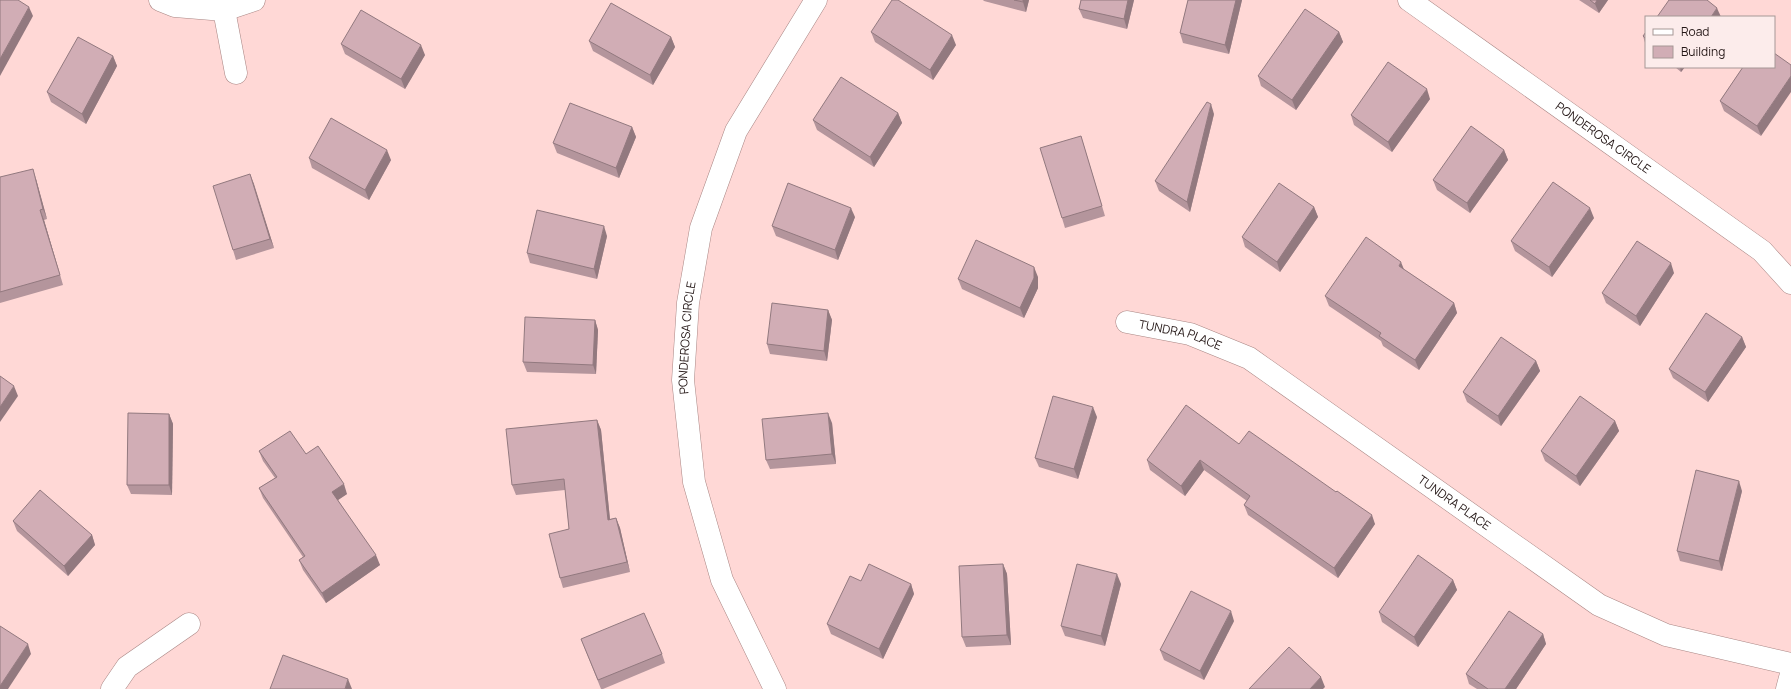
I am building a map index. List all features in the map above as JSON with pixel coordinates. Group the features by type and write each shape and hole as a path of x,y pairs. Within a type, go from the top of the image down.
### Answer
{"street":[{"path":"160,0 175,6 224,10 254,0"},
{"name":"PONDEROSA CIRCLE","path":"775,689 722,580 694,482 683,380 688,303 702,228 736,131 816,0"},
{"name":"PONDEROSA CIRCLE","path":"1409,0 1762,251 1791,284"},
{"path":"224,10 236,73"},
{"name":"TUNDRA PLACE","path":"1127,322 1190,334 1249,358 1599,606 1666,635 1791,664"},
{"path":"112,689 127,666 189,624"},
{"path":"1787,689 1791,674"}],"building":[{"path":"0,0 18,0 29,7 0,59"},
{"path":"892,0 898,0 952,35 930,70 871,32"},
{"path":"1081,0 1128,0 1124,19 1079,9"},
{"path":"1188,0 1236,0 1225,45 1180,33"},
{"path":"1590,0 1597,0 1595,4"},
{"path":"1669,0 1707,0 1717,8 1712,16 1658,16"},
{"path":"611,3 671,37 650,75 589,41"},
{"path":"1305,9 1339,32 1292,100 1258,76"},
{"path":"361,10 421,45 401,79 341,44"},
{"path":"78,37 113,56 82,114 47,92"},
{"path":"1775,54 1791,65 1791,76 1757,126 1720,101 1742,68 1775,68"},
{"path":"1388,62 1427,89 1388,142 1351,115"},
{"path":"841,77 898,113 870,157 813,120"},
{"path":"1207,102 1211,104 1187,202 1155,181"},
{"path":"570,103 632,127 616,168 553,143"},
{"path":"331,118 387,150 365,190 309,158"},
{"path":"1471,126 1504,150 1467,203 1433,180"},
{"path":"1081,136 1102,206 1062,218 1040,148"},
{"path":"33,169 43,209 40,210 60,275 0,292 0,177"},
{"path":"250,174 270,239 233,250 213,186"},
{"path":"1553,182 1590,208 1549,267 1511,241"},
{"path":"788,183 851,208 835,250 772,226"},
{"path":"1279,183 1314,207 1277,262 1242,237"},
{"path":"537,210 604,226 594,269 527,253"},
{"path":"1366,237 1401,262 1399,266 1454,303 1415,360 1379,336 1381,333 1325,296"},
{"path":"976,240 1034,267 1034,278 1020,308 958,279"},
{"path":"1637,241 1671,263 1636,316 1602,293"},
{"path":"772,303 828,310 824,351 767,344"},
{"path":"1706,313 1742,337 1705,392 1669,369"},
{"path":"525,317 595,320 593,365 523,362"},
{"path":"1501,337 1536,361 1498,416 1463,392"},
{"path":"0,376 14,386 0,407"},
{"path":"1053,396 1093,407 1074,469 1035,458"},
{"path":"1580,396 1615,421 1576,476 1541,451"},
{"path":"1186,405 1239,444 1249,431 1336,492 1337,491 1372,515 1334,568 1244,505 1250,496 1200,460 1181,486 1147,460"},
{"path":"128,413 169,414 169,485 127,485"},
{"path":"828,413 832,454 766,460 762,419"},
{"path":"597,420 608,520 616,518 627,562 560,578 549,534 569,529 564,479 512,485 506,429"},
{"path":"290,431 306,454 318,446 344,484 332,492 376,555 322,593 299,560 305,556 259,488 277,477 259,451"},
{"path":"1696,470 1739,481 1719,561 1677,551"},
{"path":"40,490 92,535 64,566 13,521"},
{"path":"1418,555 1453,580 1414,637 1379,612"},
{"path":"869,564 911,584 879,649 827,624 850,576 861,581"},
{"path":"1003,564 1007,635 962,637 959,566"},
{"path":"1077,564 1117,574 1101,636 1061,626"},
{"path":"1191,591 1231,611 1200,671 1160,650"},
{"path":"1509,611 1543,634 1505,689 1488,689 1466,674"},
{"path":"644,613 662,654 598,680 581,639"},
{"path":"0,626 28,644 0,686"},
{"path":"1289,647 1321,677 1310,689 1249,689"},
{"path":"283,655 348,679 345,689 270,689"}]}
